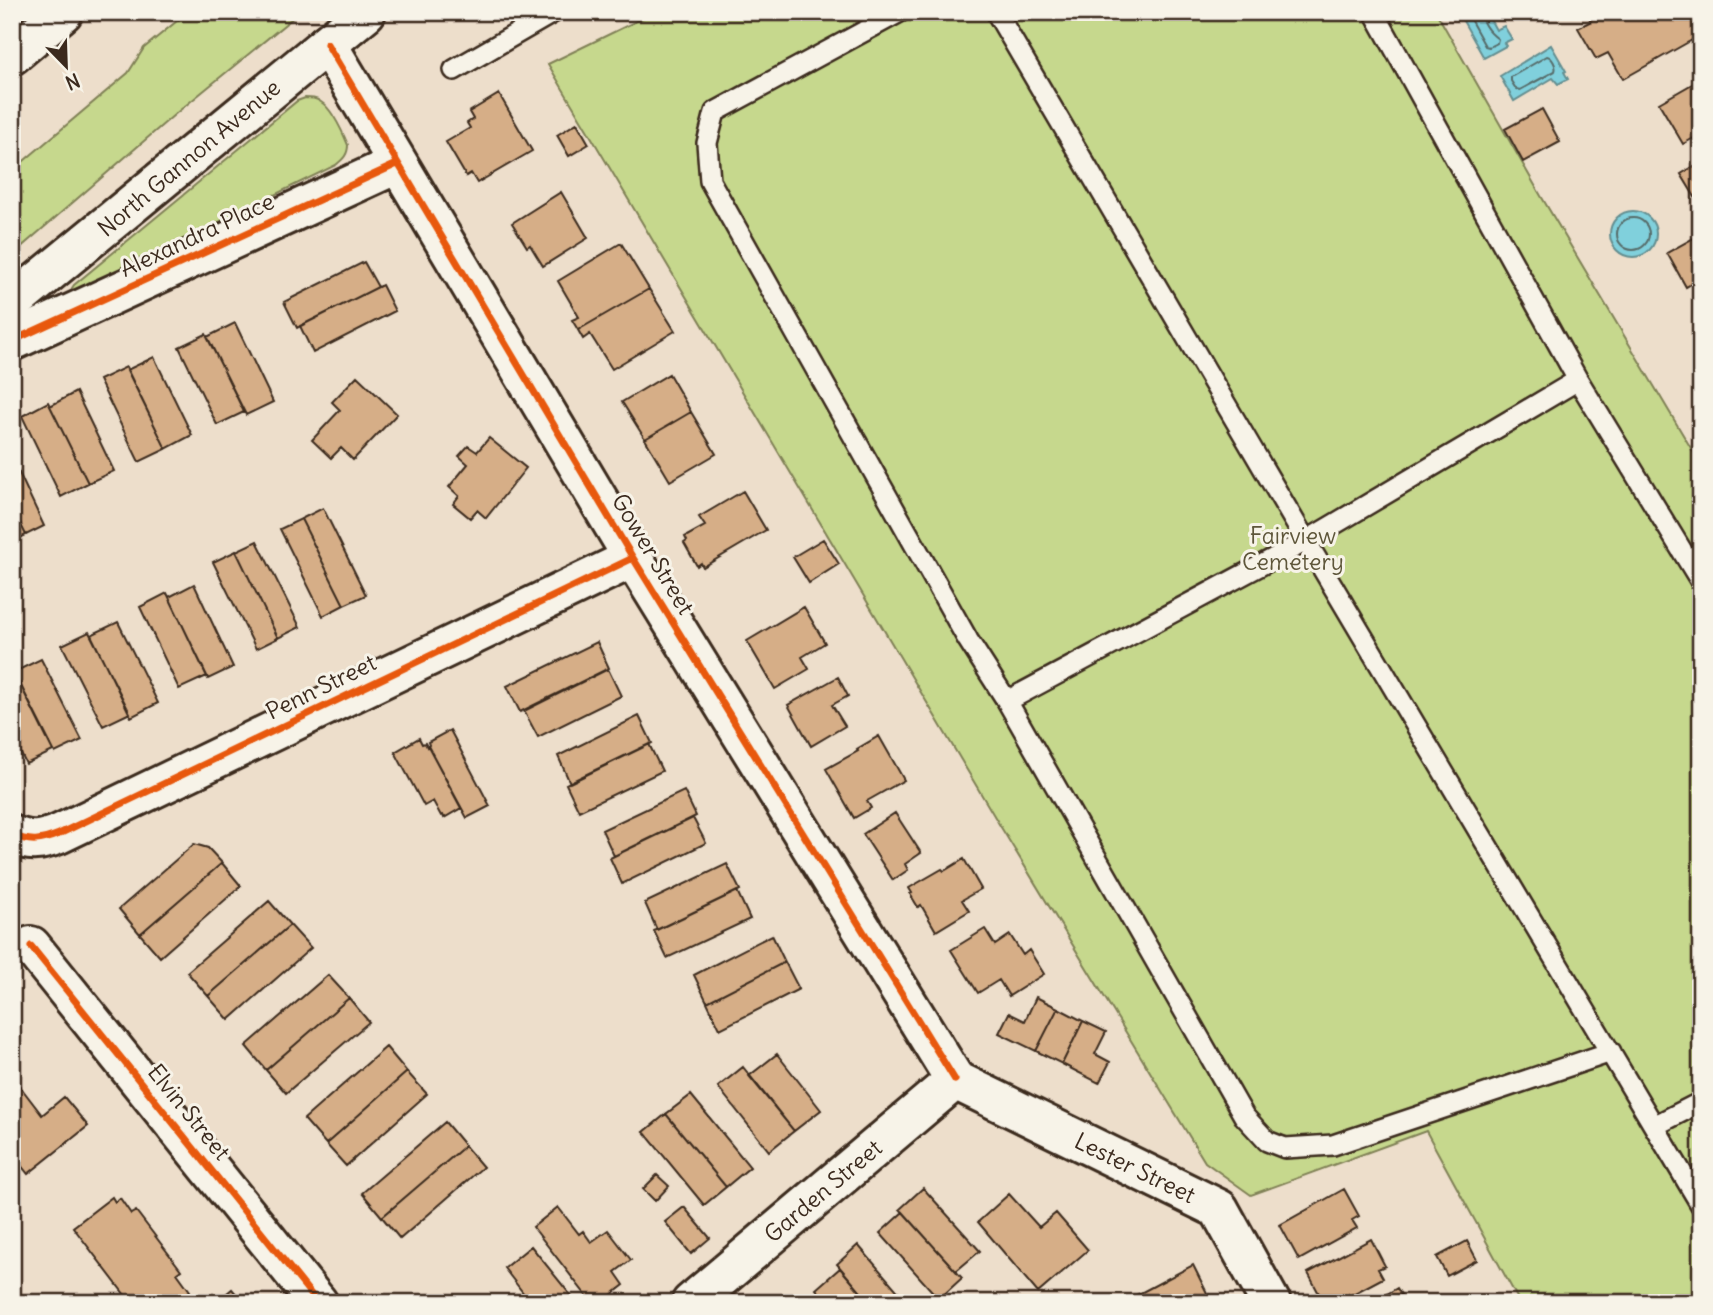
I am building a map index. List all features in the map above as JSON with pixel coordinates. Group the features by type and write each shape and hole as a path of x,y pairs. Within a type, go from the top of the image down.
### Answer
{"main road":[{"path":"12,54 63,12"},
{"name":"North Gannon Avenue","path":"12,303 366,12"},
{"name":"Gower Street","path":"327,44 633,558 955,1080"},
{"name":"Alexandra Place","path":"12,341 397,164"},
{"name":"Penn Street","path":"18,837 41,841 59,834 633,558"},
{"name":"Elvin Street","path":"30,946 318,1303"},
{"name":"Garden Street","path":"691,1303 955,1080"},
{"name":"Lester Street","path":"955,1080 1219,1209 1270,1303"}],"lane":[{"path":"454,70 554,12"},
{"path":"900,12 715,111 708,143 710,181 968,640 1007,701 1244,1116 1266,1141 1285,1148 1333,1145 1611,1052"},
{"path":"996,12 1306,541 1701,1205"},
{"path":"1374,12 1578,380 1701,582"},
{"path":"1007,701 1306,541 1578,380"},
{"path":"1654,1126 1701,1102"}],"green space":[{"path":"188,12 300,12 174,115 12,255 12,171 128,73 144,48"},
{"name":"Fairview Cemetery","path":"655,12 1436,12 1541,196 1701,465 1701,1303 1520,1303 1426,1131 1251,1195 1205,1162 999,824 548,64"},
{"path":"315,99 325,105 343,134 348,145 347,152 336,165 87,286 73,290 74,285 297,101"}],"water":[{"path":"1458,12 1486,12 1496,30 1504,26 1512,39 1504,43 1506,46 1484,58"},
{"path":"1551,45 1568,79 1558,84 1553,78 1514,101 1500,76"},
{"path":"1633,211 1649,218 1656,234 1649,250 1633,257 1617,250 1610,234 1617,218"}],"building":[{"path":"1595,12 1701,12 1701,35 1623,79 1608,53 1596,59 1578,28 1591,21 1588,16"},
{"path":"1701,79 1701,134 1683,144 1659,103"},
{"path":"499,94 532,151 477,183 471,173 466,176 446,142 470,128 467,123 473,119 469,112"},
{"path":"1542,109 1560,142 1523,162 1505,129"},
{"path":"577,123 589,144 569,156 557,135"},
{"path":"1701,162 1701,207 1681,174"},
{"path":"561,192 588,238 543,266 512,223"},
{"path":"1701,234 1701,278 1686,287 1667,253"},
{"path":"621,243 649,289 578,330 572,320 579,317 558,281"},
{"path":"364,262 378,287 297,328 284,302"},
{"path":"382,285 395,311 313,353 300,326"},
{"path":"649,289 675,331 612,369 590,334 583,339 578,330"},
{"path":"235,323 273,402 246,415 207,337"},
{"path":"206,334 244,412 217,425 179,347"},
{"path":"154,357 192,435 166,449 127,370"},
{"path":"126,367 166,449 139,462 99,380"},
{"path":"669,374 691,412 645,439 622,402"},
{"path":"357,376 397,414 353,460 341,448 331,458 312,440 340,410 332,402"},
{"path":"76,392 114,471 88,483 50,406"},
{"path":"48,402 88,483 61,497 22,416"},
{"path":"691,412 716,454 670,481 645,439"},
{"path":"489,438 526,468 486,518 477,510 470,518 453,504 459,496 449,487 468,464 459,456 468,446 477,452"},
{"path":"12,458 44,526 26,535 12,507"},
{"path":"743,491 766,530 703,567 701,563 697,566 684,543 687,541 685,537 705,526 699,517"},
{"path":"12,507 26,535 12,542"},
{"path":"323,508 366,595 344,605 301,519"},
{"path":"301,519 344,605 323,616 280,529"},
{"path":"823,539 839,564 809,583 793,557"},
{"path":"257,541 300,627 278,638 236,551"},
{"path":"236,551 278,638 256,649 213,562"},
{"path":"194,584 233,667 208,679 169,597"},
{"path":"167,593 207,676 179,689 140,607"},
{"path":"804,607 825,643 802,657 809,669 775,689 747,641"},
{"path":"118,622 158,703 131,717 91,635"},
{"path":"89,632 130,713 103,726 62,645"},
{"path":"597,642 609,668 520,712 507,686"},
{"path":"41,659 82,740 55,753 14,672"},
{"path":"608,669 621,696 538,737 524,711"},
{"path":"12,670 53,751 26,764 12,736"},
{"path":"838,677 848,696 832,705 845,726 811,746 788,705"},
{"path":"639,716 652,743 570,783 558,756"},
{"path":"450,730 490,806 467,818 428,746 428,742"},
{"path":"879,736 904,780 867,801 871,808 854,818 826,769"},
{"path":"419,738 422,744 428,746 461,808 444,818 433,801 424,806 395,752"},
{"path":"649,744 662,771 579,811 566,784"},
{"path":"684,791 696,816 614,856 602,830"},
{"path":"895,813 921,853 905,864 908,870 893,880 863,834"},
{"path":"693,818 706,843 622,884 610,858"},
{"path":"194,844 208,848 222,863 140,934 119,909"},
{"path":"964,859 981,889 962,900 969,911 936,931 921,905 918,907 909,888"},
{"path":"222,863 241,886 160,957 140,934"},
{"path":"727,864 740,890 657,930 645,903"},
{"path":"737,891 750,919 667,958 654,931"},
{"path":"269,901 290,925 208,996 187,972"},
{"path":"290,925 311,948 229,1020 208,996"},
{"path":"985,929 995,945 1010,935 1023,955 1029,950 1044,974 1009,996 999,980 978,993 951,950"},
{"path":"772,935 785,962 707,1002 694,975"},
{"path":"785,962 799,989 720,1029 707,1002"},
{"path":"328,975 349,998 266,1070 246,1046"},
{"path":"1036,997 1058,1008 1036,1051 999,1033 1009,1013 1025,1021"},
{"path":"349,998 369,1022 286,1093 266,1070"},
{"path":"1058,1008 1083,1021 1062,1064 1036,1051"},
{"path":"1083,1021 1106,1032 1095,1054 1110,1062 1099,1083 1062,1064"},
{"path":"386,1047 407,1072 326,1144 304,1119"},
{"path":"777,1054 821,1110 794,1131 749,1076"},
{"path":"743,1067 794,1131 769,1151 718,1087"},
{"path":"407,1072 427,1094 346,1166 326,1144"},
{"path":"19,1085 42,1115 64,1097 88,1126 28,1174 12,1154 12,1091"},
{"path":"691,1095 750,1167 726,1187 666,1114"},
{"path":"666,1114 726,1187 704,1205 644,1132"},
{"path":"445,1122 465,1146 382,1217 362,1193"},
{"path":"465,1146 483,1167 400,1239 382,1217"},
{"path":"657,1175 669,1186 655,1201 643,1189"},
{"path":"923,1188 980,1251 956,1271 900,1209"},
{"path":"1344,1189 1359,1216 1352,1220 1357,1228 1299,1260 1280,1225"},
{"path":"1009,1194 1039,1227 1056,1213 1088,1250 1038,1293 978,1222"},
{"path":"112,1197 115,1202 120,1198 131,1214 136,1211 181,1270 177,1273 190,1291 186,1294 191,1303 131,1303 73,1227"},
{"path":"558,1207 579,1234 583,1231 591,1242 608,1230 631,1260 615,1272 624,1285 601,1303 592,1303 533,1227"},
{"path":"684,1207 710,1238 691,1254 665,1222"},
{"path":"903,1212 962,1278 939,1299 880,1233"},
{"path":"1371,1239 1385,1266 1378,1269 1383,1278 1336,1303 1324,1303 1308,1273"},
{"path":"1467,1241 1477,1260 1447,1276 1437,1257"},
{"path":"858,1245 908,1303 870,1303 837,1264"},
{"path":"531,1246 577,1303 531,1303 504,1268"},
{"path":"1193,1265 1212,1303 1134,1303 1131,1298"},
{"path":"840,1268 870,1303 828,1303 816,1289"},
{"path":"1397,1288 1406,1303 1371,1303 1382,1297"},
{"path":"232,1289 244,1303 215,1303"}],"cycle path":[{"path":"327,44 633,558 955,1080"},
{"path":"12,341 397,164"},
{"path":"12,835 36,840 59,834 633,558"},
{"path":"31,946 318,1303"}]}
